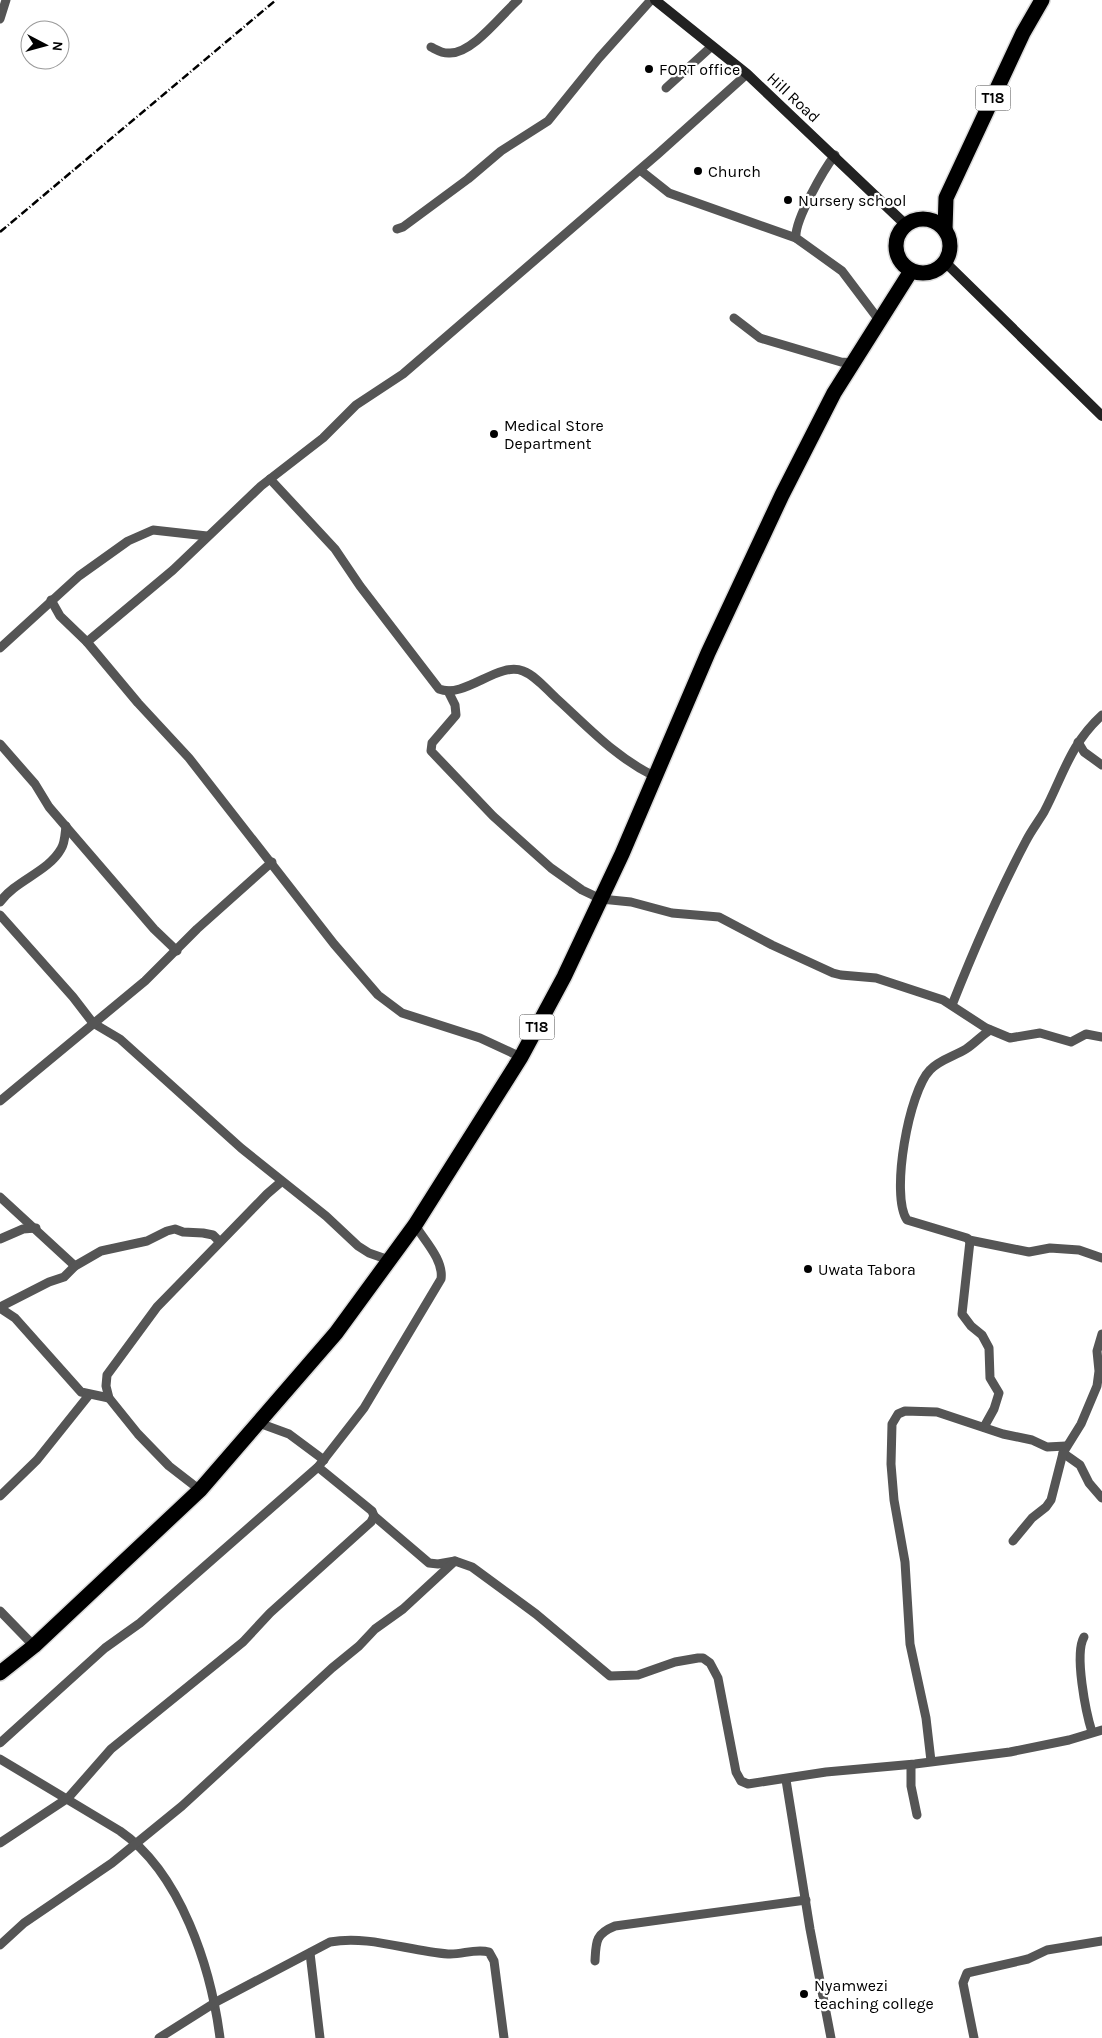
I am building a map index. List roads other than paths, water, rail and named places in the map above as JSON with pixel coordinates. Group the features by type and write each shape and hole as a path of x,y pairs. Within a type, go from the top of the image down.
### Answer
{"highway":[{"name":"T18","path":"945,230 946,198 1023,33 1042,0"},
{"name":"T18","path":"922,219 946,198"},
{"path":"922,219 931,220 945,230 950,246 945,262 933,272 926,273 911,270 899,258 896,249 897,240 906,225 922,219"},
{"name":"T18","path":"0,1673 34,1646 200,1490 336,1333 415,1225 521,1058 601,899 708,653 782,495 834,393 911,270"}],"main road":[{"name":"Hill Road","path":"653,0 747,74 835,155 906,225"},
{"path":"945,262 1102,416"}],"street":[{"path":"0,19 6,0"},
{"path":"431,47 444,53 458,52 480,37 518,0"},
{"path":"397,229 403,227 446,196 501,151 548,120 599,58 653,0"},
{"path":"666,88 712,46"},
{"path":"87,642 173,570 270,478 323,438 356,405 403,374 640,170 747,74"},
{"path":"796,238 797,227 818,179 835,155"},
{"path":"640,170 668,193 796,238 842,271 879,320"},
{"path":"734,318 760,338 841,362 854,363"},
{"path":"270,478 335,549 360,586 436,686 448,692 456,705 456,715 432,743 431,751 493,816 571,884 601,899 631,902 672,913 716,916 772,945 841,976 876,978 952,1005 990,1030 1010,1038 1040,1033 1067,1042 1086,1034 1102,1037"},
{"path":"0,648 79,576 128,541 153,530 207,536"},
{"path":"52,600 60,616 87,642 120,683 189,758 368,985 384,1000 402,1012 480,1038 521,1058"},
{"path":"40,611 60,616"},
{"path":"448,692 507,670 525,672 580,719 617,755 632,766 654,776"},
{"path":"952,1005 1025,843 1043,814 1069,756 1078,742 1102,715"},
{"path":"1078,742 1084,752 1102,765"},
{"path":"0,744 35,784 49,808 154,929 176,951"},
{"path":"0,902 20,882 54,858 62,849 66,826"},
{"path":"0,1101 93,1024 176,951 197,929 272,862"},
{"path":"0,915 73,996 93,1024 120,1038 281,1182 326,1216 358,1246 369,1253 388,1260"},
{"path":"990,1030 967,1048 933,1067 926,1075 910,1114 902,1170 902,1206 907,1220 969,1240 1029,1252 1050,1248 1079,1250 1102,1258"},
{"path":"200,1490 169,1466 148,1446 109,1398 106,1386 107,1375 157,1307 219,1241 281,1182"},
{"path":"0,1197 76,1266"},
{"path":"0,1743 105,1648 140,1623 321,1464 364,1408 439,1284 442,1274 437,1259 415,1225"},
{"path":"0,1239 23,1229 36,1228"},
{"path":"109,1398 81,1392 15,1318 0,1308 49,1282 64,1277 76,1266 101,1251 147,1241 172,1229 203,1233 213,1236 219,1241"},
{"path":"969,1240 970,1252 962,1314 971,1326 982,1335 989,1348 990,1378 999,1392 994,1409 984,1427"},
{"path":"1013,1541 1032,1518 1050,1502 1065,1450 1081,1424 1097,1386 1100,1374 1102,1334"},
{"path":"0,1496 37,1460 89,1395"},
{"path":"931,1761 926,1718 910,1644 905,1562 894,1500 891,1464 892,1424 898,1414 909,1411 950,1415 1003,1434 1032,1440 1047,1447 1065,1450 1080,1465 1089,1483 1102,1498"},
{"path":"259,1423 289,1434 372,1511 374,1516 429,1563 438,1564 455,1561 467,1564 536,1614 610,1676 638,1674 691,1659 706,1660 714,1669 718,1678 727,1718 728,1740 738,1777 744,1783 751,1785 836,1771 910,1765 1010,1752 1070,1740 1102,1730"},
{"path":"0,1843 68,1798 111,1749 243,1642 270,1613 362,1532 374,1516"},
{"path":"0,1945 24,1923 112,1863 209,1782 332,1668 359,1646 375,1629 402,1609 455,1561"},
{"path":"0,1611 34,1646"},
{"path":"1084,1637 1080,1644 1079,1657 1086,1711 1092,1732"},
{"path":"0,1760 68,1798 136,1843 159,1869 173,1892 206,1966 216,2002 220,2038"},
{"path":"910,1765 911,1786 916,1815"},
{"path":"786,1780 831,2038"},
{"path":"595,1961 599,1936 603,1931 615,1926 693,1918 806,1900"},
{"path":"160,2038 216,2002 330,1942 348,1939 449,1954 480,1949 490,1952 494,1961 504,2038"},
{"path":"974,2038 963,1983 967,1973 1028,1959 1047,1950 1102,1941"},
{"path":"310,1953 320,2038"}],"railway":[{"path":"0,232 276,0"}],"place":[{"name":"FORT office","path":"649,69"},
{"name":"Church","path":"698,171"},
{"name":"Nursery school","path":"788,200"},
{"name":"Medical Store Department","path":"494,434"},
{"name":"Uwata Tabora","path":"808,1269"},
{"name":"Nyamwezi teaching college","path":"804,1994"}]}
